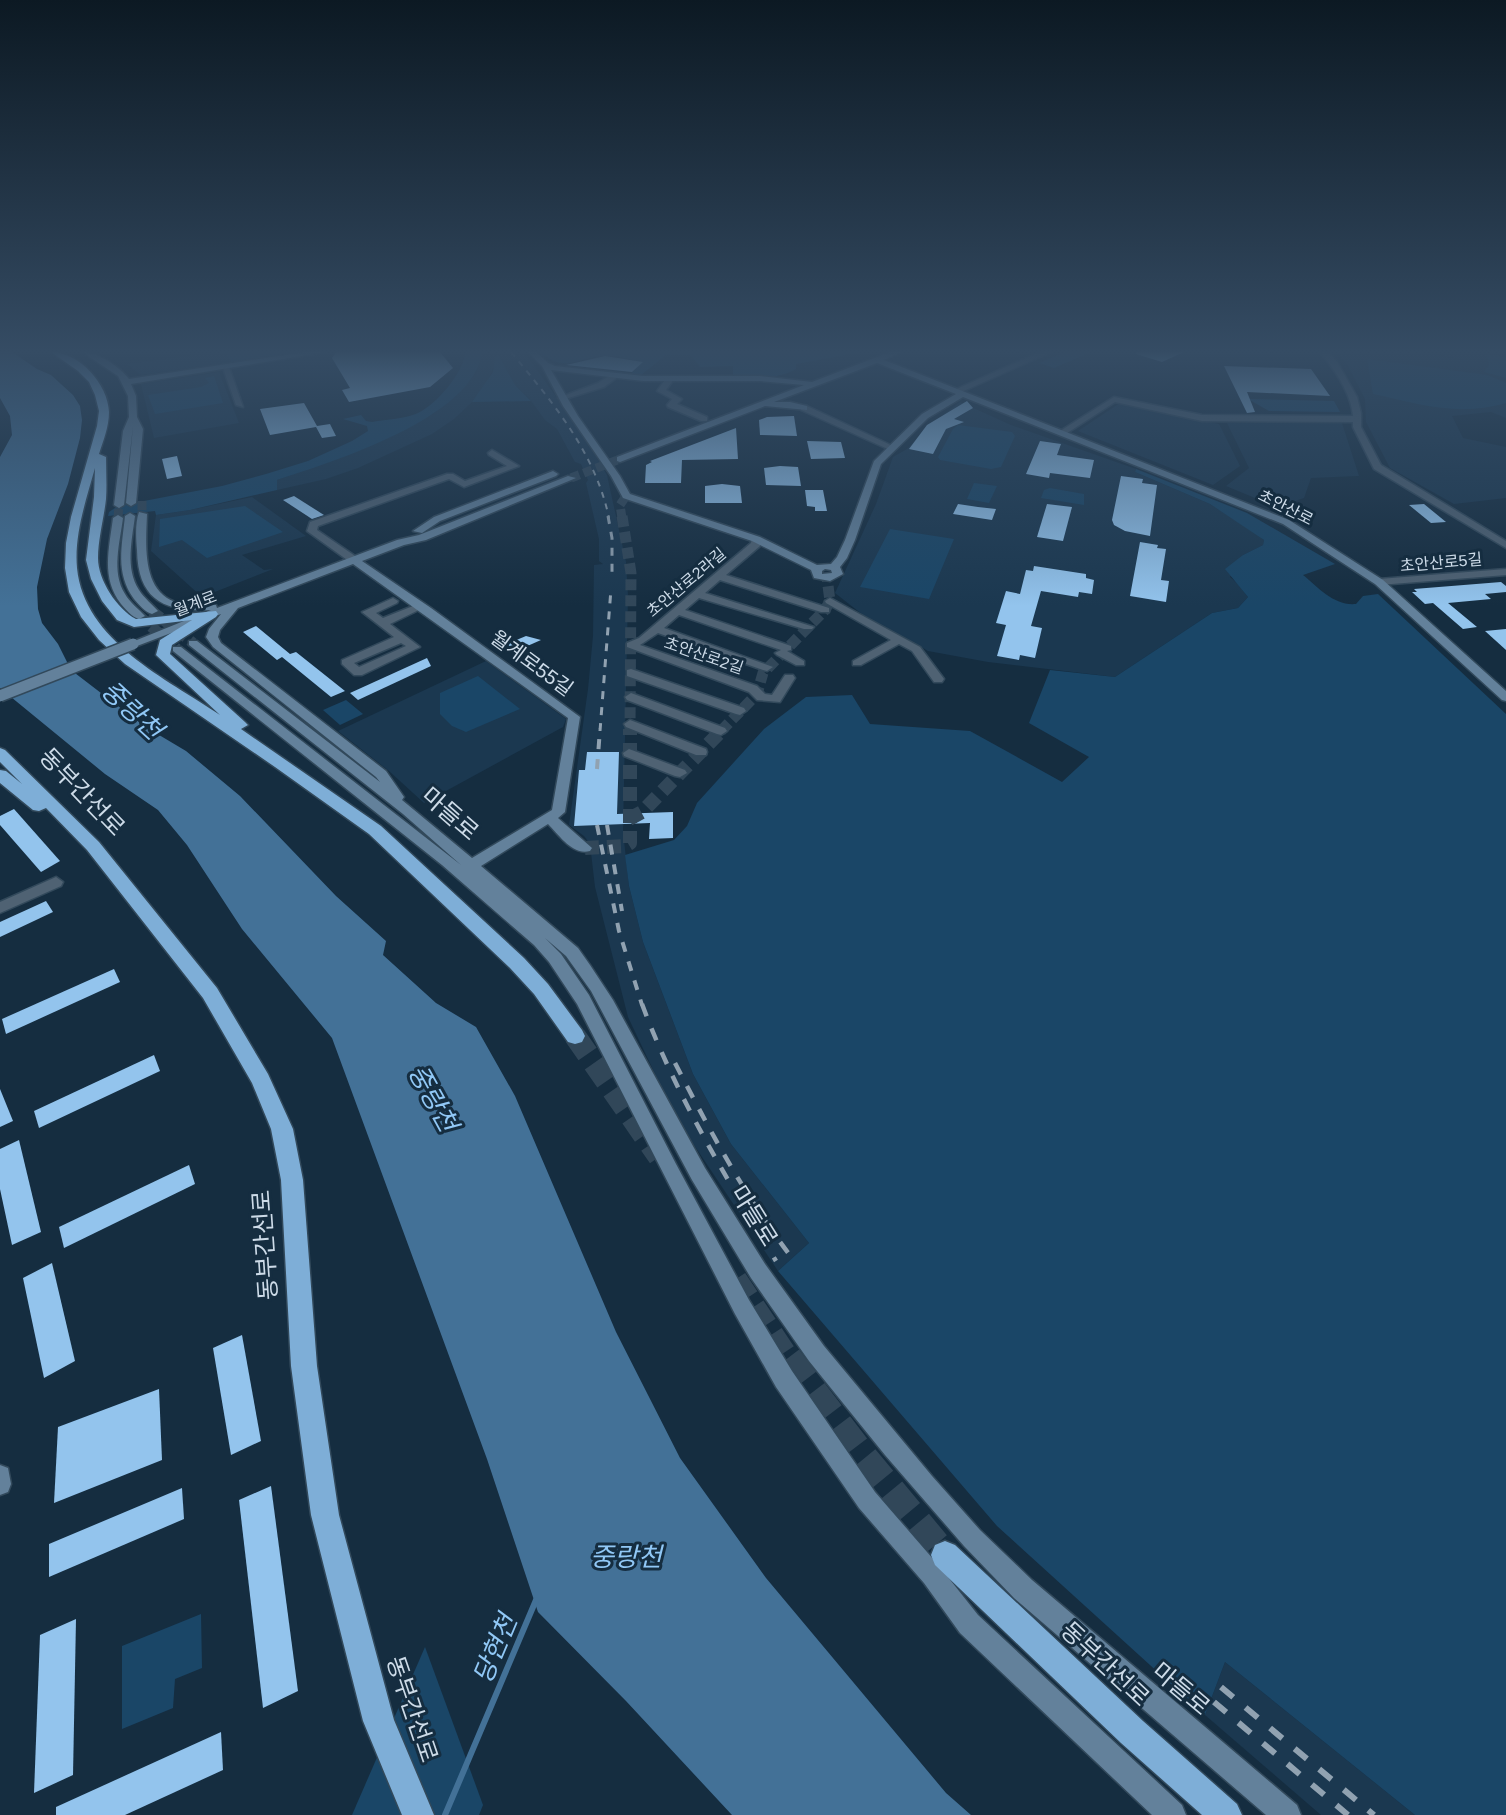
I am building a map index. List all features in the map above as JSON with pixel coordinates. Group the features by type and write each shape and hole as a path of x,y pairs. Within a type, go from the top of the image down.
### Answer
{"highway":[{"path":"100,438 100,496 92,554 95,573 103,593 122,617 130,622 139,623 211,614"},
{"path":"100,438 70,554 70,571 75,595 88,620 108,643 375,830 434,883 541,989 575,1036"},
{"path":"96,515 81,569 83,588 93,610 118,641 198,701 207,714"},
{"path":"211,614 165,644 163,655 281,762"},
{"name":"동부간선로","path":"0,753 93,846 210,993 261,1080 282,1128 292,1180 304,1366 313,1440 338,1568 379,1721 418,1815"},
{"path":"0,775 64,828 93,846"},
{"name":"동부간선로","path":"945,1555 1132,1732 1226,1815"}],"main road":[{"path":"119,506 126,437"},
{"path":"131,503 138,437"},
{"path":"142,437 146,445 142,501"},
{"path":"588,437 619,478"},
{"path":"618,458 665,437"},
{"path":"603,458 618,458 687,437"},
{"path":"893,448 904,437"},
{"name":"초안산로","path":"1071,437 1286,522 1379,582 1506,698"},
{"name":"초안산로2라길","path":"619,478 626,496 756,539 817,569 824,566 834,567 842,558 863,508 877,463 893,448"},
{"path":"618,458 619,478"},
{"path":"574,472 579,476 578,482 459,529 420,534 437,519 554,474 574,472"},
{"name":"월계로","path":"0,696 568,477"},
{"path":"142,514 142,569 148,588 168,605 192,610 236,604"},
{"path":"130,516 125,573 129,586 137,598 152,611"},
{"path":"118,518 112,579 118,596 139,616"},
{"name":"월계로55길","path":"354,560 422,606 574,717 558,812 466,870"},
{"path":"236,604 215,629 212,637 217,645 381,774 408,812"},
{"name":"마들로","path":"1172,1815 969,1624 932,1575 867,1500 784,1379 742,1307 571,981 539,941 466,870 408,812 185,646 466,870 556,937 587,971 688,1158 768,1286 822,1360 944,1508 1022,1588 1287,1815"},
{"path":"549,817 576,844 585,848"},
{"path":"0,1476 0,1484"}],"street":[{"path":"868,437 893,448"},
{"path":"1362,437 1377,467 1506,545"},
{"path":"354,560 312,531 313,524 450,476 464,484 514,466 492,453"},
{"name":"초안산로2라길","path":"632,645 643,640 698,594 756,543 756,539"},
{"name":"초안산로5길","path":"1379,582 1506,572"},
{"path":"719,576 828,606 900,639 916,649 938,679"},
{"path":"698,594 808,627"},
{"path":"393,601 368,612 414,647 358,672 346,662 402,638"},
{"path":"382,623 422,606"},
{"name":"초안산로2길","path":"677,611 784,650 800,663"},
{"name":"초안산로2길","path":"656,629 767,667"},
{"path":"857,663 900,639"},
{"name":"초안산로2길","path":"632,645 638,650 753,689 761,697 776,699 789,678"},
{"path":"631,673 740,711"},
{"path":"630,697 721,731"},
{"path":"630,724 701,752"},
{"path":"629,753 680,773"},
{"path":"0,908 56,882"}],"shaded area":[{"path":"359,437 391,437 331,462 277,480 277,490 190,510 156,515 155,511 108,516 109,512 118,506 222,486 266,474 308,461"},
{"path":"390,437 426,437 358,468 326,479 277,490 277,480"},
{"path":"561,437 585,437 607,475 626,562 628,596 623,831 629,886 643,942 693,1074 731,1144 809,1243 778,1271 676,1118 628,1017 595,887 590,844 584,836 569,825 588,689 593,636 594,565 603,564 599,561 599,539 586,483 588,480 581,464 575,462"},
{"path":"919,437 1044,437 1136,469 1135,472 1210,504 1264,540 1263,545 1243,555 1230,577 1248,597 1238,608 1212,613 1115,677 988,662 928,651 863,615 835,593 876,504 893,457 907,449"},
{"path":"949,437 1015,437 1001,467 991,469 940,460 938,457"},
{"path":"1092,437 1225,437 1240,466 1213,485"},
{"path":"1234,437 1346,437 1359,476 1311,478 1304,498 1277,507 1226,486 1249,468"},
{"path":"1374,437 1462,437 1506,447 1506,498 1454,504 1390,468"},
{"path":"1136,469 1247,513 1335,564 1303,575 1327,595 1348,604 1356,604 1363,596 1378,594 1506,714 1506,1815 1415,1815 1225,1662 1205,1715 997,1526 778,1271 809,1243 731,1144 693,1074 643,942 629,886 625,855 674,840 687,826 697,803 764,729 806,697 852,695 870,724 970,731 1062,782 1089,757 1029,723 1050,670 1115,677 1212,613 1238,608 1248,597 1225,569 1243,555 1263,545 1264,540 1210,504 1135,472"},
{"path":"974,483 997,486 989,503 967,499"},
{"path":"1050,488 1084,494 1084,505 1041,498 1044,490"},
{"path":"252,497 306,536 242,555 264,570 273,569 202,597 151,551 156,515"},
{"path":"245,506 283,532 207,558 182,540 159,547 160,519"},
{"path":"890,529 954,539 929,599 860,587"},
{"path":"486,661 566,719 563,727 424,803 389,771 338,731"},
{"path":"478,676 520,709 466,732 452,726 440,714 440,693"},
{"path":"346,700 363,714 340,725 323,710"},
{"path":"201,1614 202,1668 175,1679 173,1708 122,1729 122,1646"},
{"path":"425,1647 483,1805 479,1815 352,1815"},
{"path":"1225,1662 1415,1815 1321,1815 1205,1715"}],"water":[{"name":"중랑천","path":"11,437 80,437 68,484 47,539 37,587 38,609 42,623 58,644 71,670 144,726 186,751 240,796 336,896 386,941 383,955 436,1003 476,1027 515,1096 616,1332 680,1458 766,1578 946,1793 971,1815 732,1815 626,1701 538,1612 487,1459 332,1038 242,929 187,845 158,810 105,774 0,688 0,457"}],"building":[{"path":"713,437 737,437 738,459 682,460 681,483 645,483 646,465 652,462 650,461"},
{"path":"918,437 942,437 933,454 909,449"},
{"path":"807,441 841,442 845,458 811,459"},
{"path":"1040,441 1061,444 1057,455 1094,460 1090,478 1050,473 1049,478 1026,474"},
{"path":"177,456 182,476 167,479 162,459"},
{"path":"798,467 801,486 766,485 764,468"},
{"path":"1121,476 1143,479 1142,483 1157,485 1150,536 1125,531 1114,525 1112,520"},
{"path":"722,484 740,486 742,503 705,503 705,486"},
{"path":"805,490 823,490 827,511 815,511 815,507 807,506"},
{"path":"294,496 324,515 312,519 283,500"},
{"path":"958,504 996,509 992,520 953,514"},
{"path":"1047,504 1072,507 1063,541 1037,537"},
{"path":"1424,504 1446,522 1431,523 1409,505"},
{"path":"1140,542 1166,549 1161,580 1169,581 1166,602 1130,596"},
{"path":"1034,566 1086,574 1086,578 1094,580 1092,594 1079,592 1078,597 1041,591 1031,626 1042,628 1035,658 1020,655 1019,660 997,656 1006,625 996,623 1006,591 1020,594 1026,570 1033,571"},
{"path":"1501,582 1506,586 1506,592 1485,594 1491,599 1448,603 1477,627 1463,629 1433,603 1425,604 1412,592 1417,592 1414,589"},
{"path":"256,626 290,654 296,652 345,691 331,697 282,657 277,660 243,632"},
{"path":"1506,629 1506,650 1485,631"},
{"path":"526,636 541,640 516,651 507,644"},
{"path":"427,658 431,666 358,700 350,693"},
{"path":"587,752 619,752 617,814 673,812 673,838 649,839 650,823 574,826 579,770 585,770"},
{"path":"14,809 60,861 41,872 0,825 0,816"},
{"path":"46,901 53,912 0,937 0,922"},
{"path":"114,969 120,982 6,1034 2,1019"},
{"path":"154,1055 160,1071 39,1128 34,1111"},
{"path":"0,1089 13,1121 0,1127"},
{"path":"19,1140 41,1232 12,1245 0,1189 0,1149"},
{"path":"189,1165 195,1184 64,1248 59,1227"},
{"path":"52,1263 75,1361 44,1378 23,1278"},
{"path":"242,1335 261,1441 231,1455 213,1348"},
{"path":"159,1389 162,1460 54,1503 58,1427"},
{"path":"271,1486 298,1691 263,1708 239,1500"},
{"path":"182,1488 184,1519 49,1577 49,1544"},
{"path":"76,1619 73,1775 34,1793 40,1635"},
{"path":"221,1732 223,1770 125,1815 56,1815 56,1807"}],"waterway":[{"name":"당현천","path":"445,1815 536,1600"}],"tunnel":[{"path":"571,478 620,459"},
{"path":"622,518 620,505 626,496"},
{"path":"142,501 142,514"},
{"path":"118,518 119,505"},
{"path":"622,516 631,573 630,731"},
{"path":"721,731 757,694 763,673 825,610 830,601 827,578"},
{"path":"152,611 193,643"},
{"path":"139,616 177,649"},
{"path":"630,818 642,812 723,729"},
{"path":"630,731 630,818"},
{"path":"585,848 625,846 630,843 630,818"},
{"path":"575,1036 659,1157"},
{"path":"736,1279 789,1359"},
{"path":"788,1358 862,1455 945,1555"}],"railway":[{"path":"575,437 594,471 609,518"},
{"path":"608,516 612,538 612,579"},
{"path":"600,731 611,589"},
{"path":"597,769 600,729"},
{"path":"597,825 619,931 642,1005"},
{"path":"607,825 622,911"},
{"path":"642,1004 686,1104 776,1261"},
{"path":"675,1063 742,1185 789,1254"},
{"path":"1221,1687 1374,1815"},
{"path":"1214,1702 1348,1815"}]}
